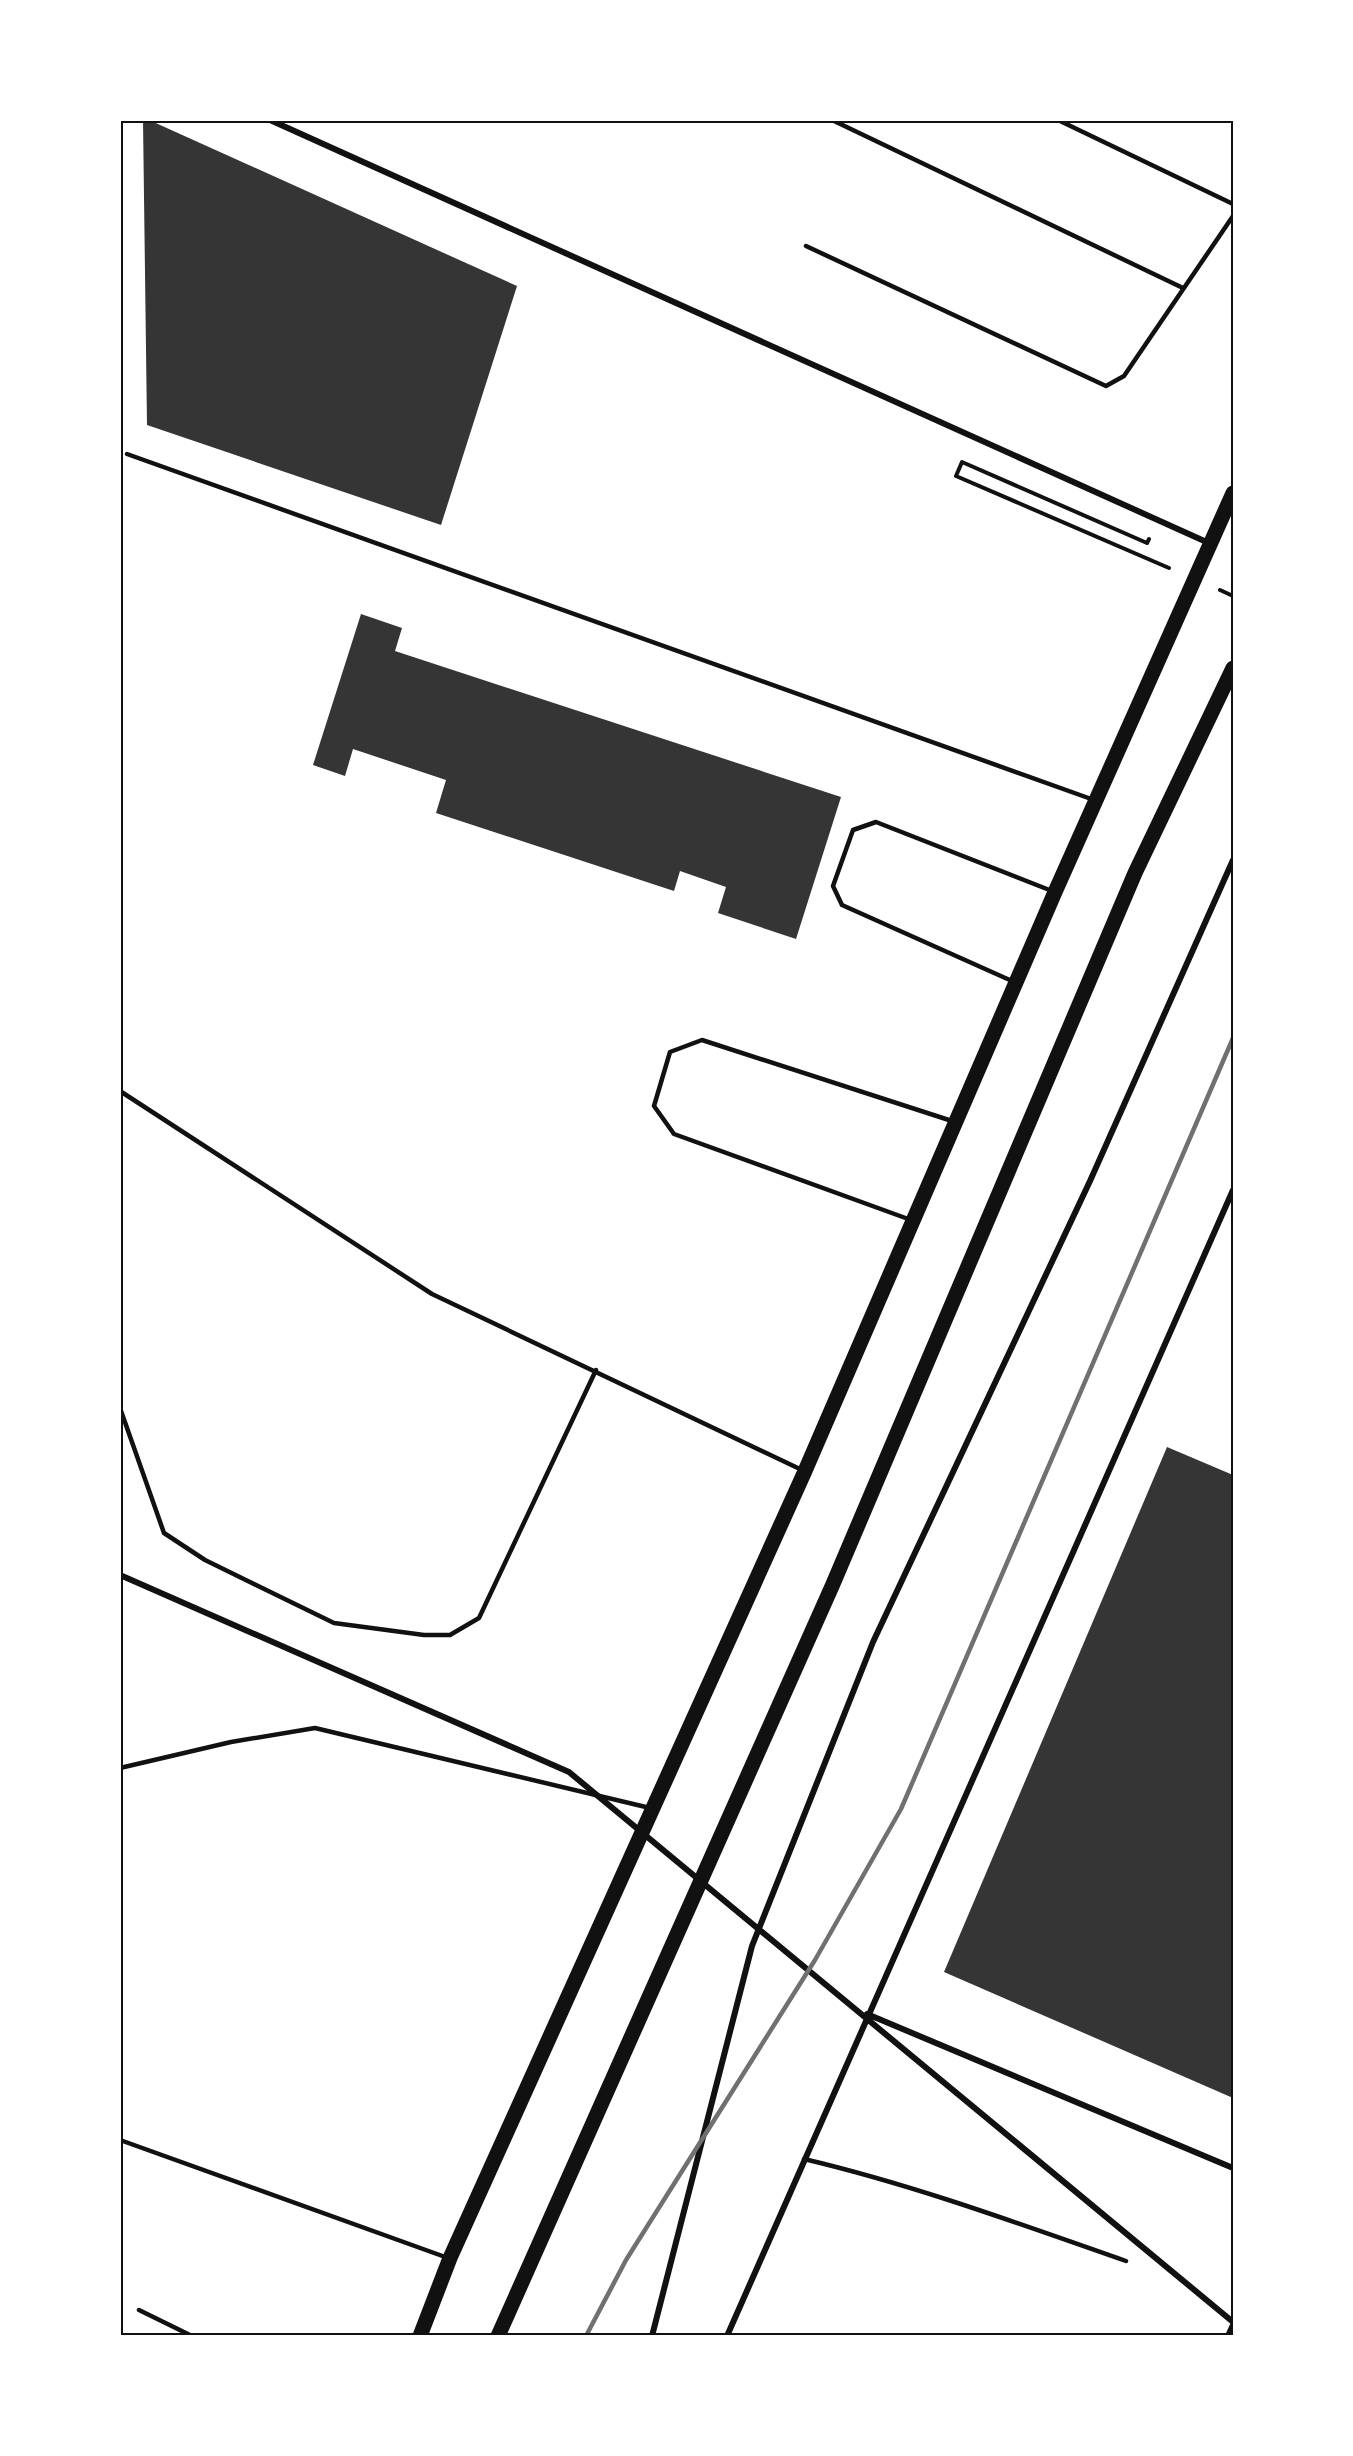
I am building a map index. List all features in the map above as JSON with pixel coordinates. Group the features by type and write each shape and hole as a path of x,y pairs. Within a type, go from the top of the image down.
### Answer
{"main road":[{"path":"420,2336 450,2258 805,1471 1054,892 1233,494"},
{"path":"498,2336 833,1584 1136,873 1233,668"}],"street":[{"path":"270,120 1211,544"},
{"path":"652,2336 752,1946 873,1642 1090,1181 1233,860"},
{"path":"727,2336 867,2014 1233,1190"},
{"path":"120,1575 569,1772 1233,2323 1228,2336"},
{"path":"867,2014 1233,2168"}],"lane":[{"path":"832,120 1183,288"},
{"path":"1058,120 1233,204"},
{"path":"806,246 1107,386 1124,376 1233,216"},
{"path":"127,454 1096,801"},
{"path":"1016,982 842,905 833,886 853,830 876,822 1054,892"},
{"path":"913,1220 674,1134 654,1106 670,1052 702,1040 955,1122"},
{"path":"120,1091 432,1294 805,1471"},
{"path":"120,1408 164,1533 204,1560 334,1623 424,1635 450,1635 479,1618 596,1371"},
{"path":"120,1768 231,1742 315,1728 653,1809"},
{"path":"120,2140 450,2258"},
{"path":"804,2159 854,2171 958,2203 1126,2261"},
{"path":"139,2310 192,2336"}],"path":[{"path":"956,476 1180,573"},
{"path":"1212,586 1233,596"}],"building":[{"path":"143,120 149,120 517,286 441,525 147,425"},
{"path":"361,614 402,628 395,651 841,797 796,939 718,913 726,887 680,871 674,891 436,813 446,780 353,749 345,776 313,765"},
{"path":"1167,1447 1233,1475 1233,2098 944,1972"}],"railway":[{"path":"586,2336 626,2260 815,1960 901,1809 1233,1038"}]}
